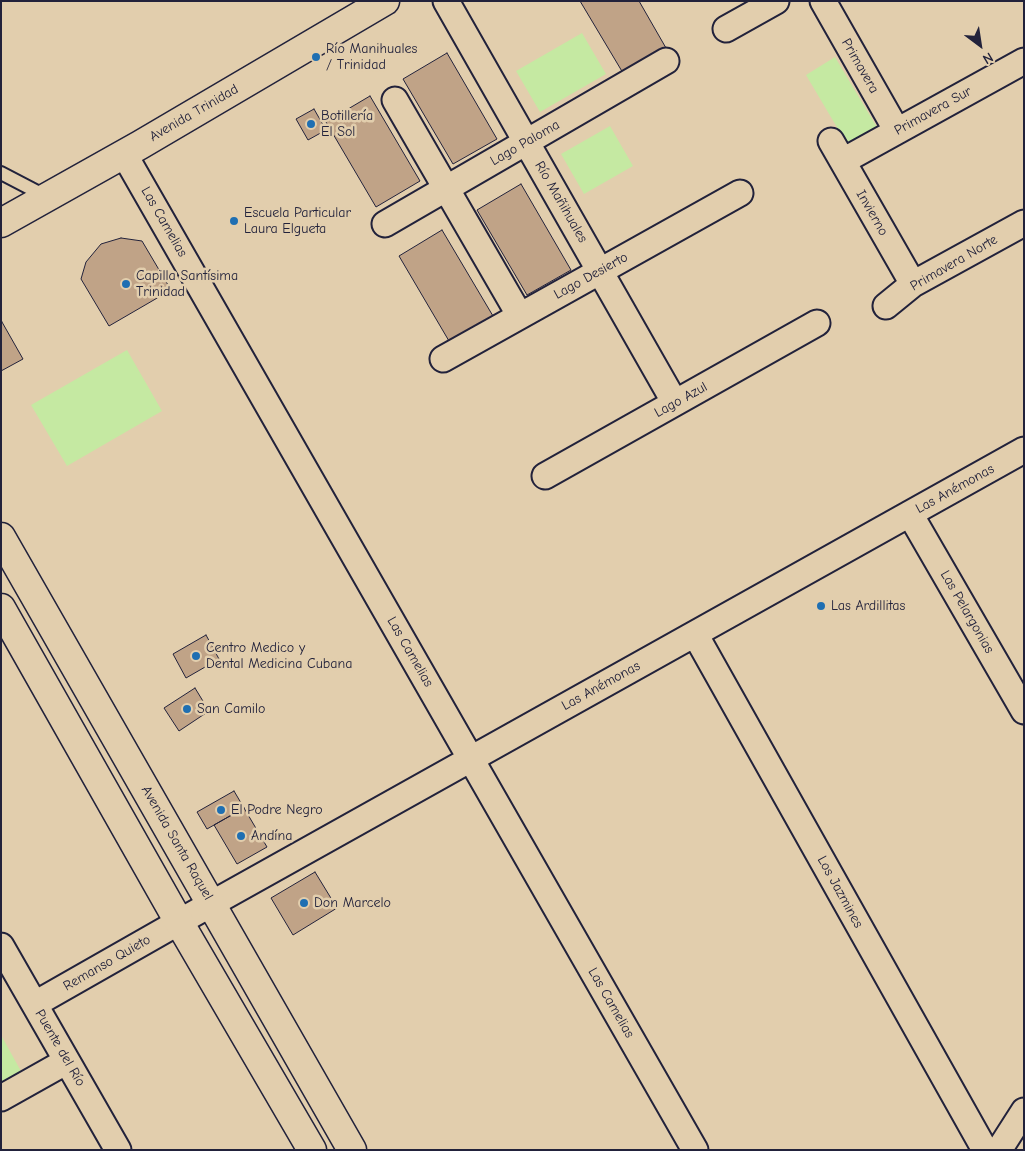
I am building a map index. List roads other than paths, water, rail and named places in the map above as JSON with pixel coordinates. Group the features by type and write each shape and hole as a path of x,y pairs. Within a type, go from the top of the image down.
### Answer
{"main road":[{"name":"Avenida Trinidad","path":"1,223 124,154 385,1"},
{"name":"Avenida Santa Raquel","path":"1,537 352,1150"},
{"path":"1,608 179,922 312,1150"}],"street":[{"name":"Río Mañihuales","path":"446,1 675,403"},
{"path":"726,29 776,1"},
{"name":"Primavera","path":"823,1 897,131"},
{"name":"Primavera Sur","path":"837,151 897,131 1024,61"},
{"name":"Lago Paloma","path":"385,224 666,62"},
{"path":"395,100 520,316"},
{"name":"Invierno","path":"837,151 912,284"},
{"name":"Las Camelias","path":"124,154 695,1150"},
{"name":"Lago Desierto","path":"443,359 740,193"},
{"name":"Primavera Norte","path":"886,306 912,284 1024,223"},
{"name":"Lago Azul","path":"546,476 817,323"},
{"name":"Las Anémonas","path":"179,922 1024,450"},
{"name":"Las Pelargonias","path":"910,514 1024,711"},
{"name":"Los Jazmines","path":"695,634 984,1150"},
{"name":"Remanso Quieto","path":"35,1004 179,922"},
{"name":"Puente del Río","path":"1,946 10,981 35,1004 118,1150"},
{"path":"1,1098 67,1061"},
{"path":"999,1150 1024,1111"},
{"path":"1013,1150 1024,1144"}],"lane":[{"path":"1,173 47,197"}],"place":[{"name":"Río Manihuales / Trinidad","path":"316,57"},
{"name":"Botillería El Sol","path":"311,124"},
{"name":"Escuela Particular Laura Elgueta","path":"234,221"},
{"name":"Capilla Santísima Trinidad","path":"126,284"},
{"name":"Las Ardillitas","path":"821,606"},
{"name":"Centro Medico y Dental Medicina Cubana","path":"196,656"},
{"name":"San Camilo","path":"187,709"},
{"name":"El Podre Negro","path":"221,810"},
{"name":"Andína","path":"241,836"},
{"name":"Don Marcelo","path":"304,903"}]}
